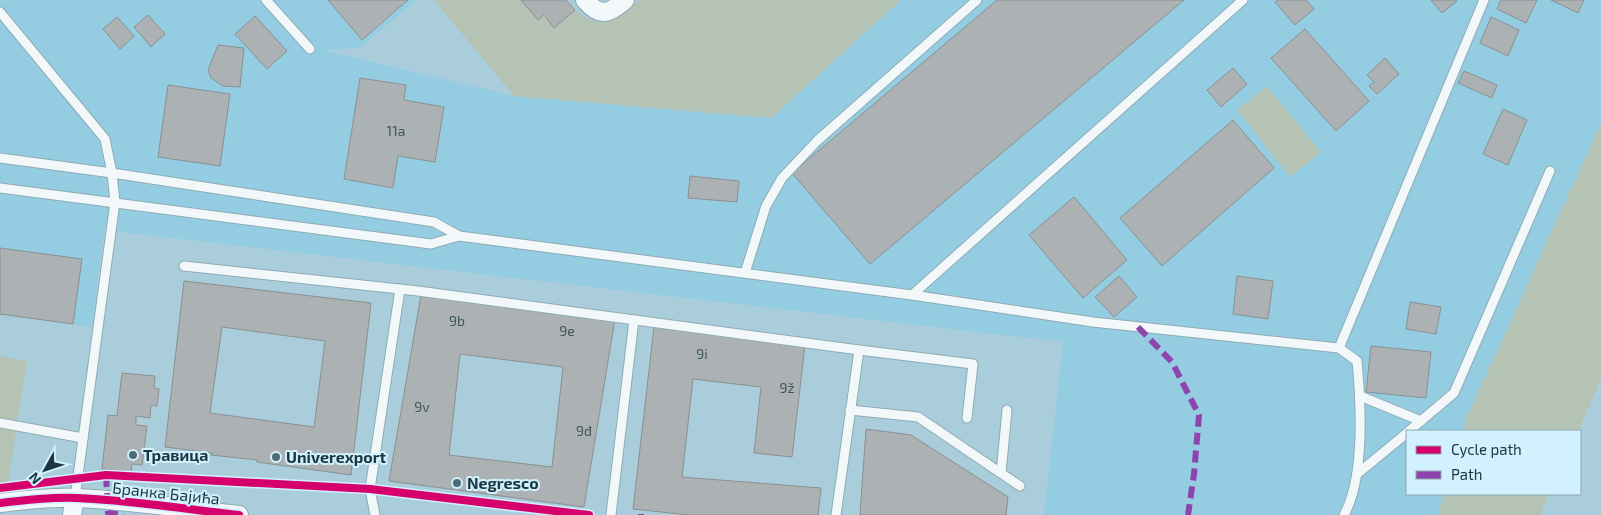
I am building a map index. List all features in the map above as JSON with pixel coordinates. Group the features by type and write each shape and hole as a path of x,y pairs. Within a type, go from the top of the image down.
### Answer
{"street":[{"path":"588,4 597,11 605,13 611,11 625,0"},
{"name":"Бранка Бајића","path":"0,503 46,498 74,506 121,502 239,515"}],"lane":[{"path":"266,0 310,49"},
{"path":"745,274 766,206 782,178 818,140 977,0"},
{"path":"912,295 1243,0"},
{"path":"1339,348 1484,0"},
{"path":"0,12 105,139 112,173 115,202 74,506"},
{"path":"0,158 434,222 459,236 912,295 1093,322 1339,348 1357,361 1360,396 1358,474 1344,515"},
{"path":"1411,430 1454,393 1550,171"},
{"path":"0,188 431,244 459,236"},
{"path":"184,266 400,290 973,364 967,418"},
{"path":"375,515 370,489 400,290"},
{"path":"611,515 634,320"},
{"path":"836,515 859,350"},
{"path":"1360,396 1421,422"},
{"path":"850,410 918,418 1020,486"},
{"path":"1001,474 1007,410"},
{"path":"0,423 82,438"},
{"path":"1358,474 1406,434"}],"shaded area":[{"path":"0,0 416,0 360,48 323,50 514,96 771,118 901,0 1601,0 1601,123 1467,417 1463,430 1406,430 1406,495 1444,495 1438,515 1044,515 1063,342 104,230 92,327 0,314"}],"green space":[{"path":"434,0 521,0 538,20 544,15 554,27 575,10 595,21 609,22 623,14 639,0 901,0 771,118 514,96"},
{"path":"1267,86 1321,152 1290,177 1237,110"},
{"path":"1601,123 1601,379 1578,430 1463,430 1467,417"},
{"path":"0,356 27,361 8,482 0,483"},
{"path":"1444,495 1549,495 1540,515 1438,515"}],"building":[{"path":"328,0 408,0 362,40"},
{"path":"521,0 566,0 575,10 554,28 544,15 538,20"},
{"path":"997,0 1184,0 870,264 792,173"},
{"path":"1278,0 1306,0 1314,9 1295,25 1275,2"},
{"path":"1431,0 1456,0 1457,1 1442,13"},
{"path":"1501,0 1537,0 1526,23 1497,9"},
{"path":"1551,0 1584,0 1578,13"},
{"path":"148,15 165,34 151,47 134,27"},
{"path":"255,16 287,51 267,69 235,34"},
{"path":"117,17 134,36 120,49 103,29"},
{"path":"1491,17 1519,30 1508,56 1480,43"},
{"path":"1305,29 1369,101 1336,131 1271,58"},
{"path":"218,45 244,48 240,87 223,86 211,78 208,70"},
{"path":"1385,58 1399,74 1377,94 1369,86 1374,82 1367,75"},
{"path":"1233,68 1247,84 1221,107 1207,90"},
{"path":"1464,71 1497,85 1492,98 1458,83"},
{"path":"360,78 406,85 404,100 444,107 435,162 398,156 393,188 344,179"},
{"path":"168,85 230,94 220,166 158,157"},
{"path":"1503,109 1527,120 1508,165 1483,154"},
{"path":"1233,120 1274,168 1162,266 1120,218"},
{"path":"690,176 739,181 737,202 688,198"},
{"path":"1074,197 1127,260 1083,298 1029,235"},
{"path":"0,248 82,259 73,324 0,314"},
{"path":"1119,276 1137,297 1114,317 1095,297"},
{"path":"1237,276 1273,281 1268,319 1233,314"},
{"path":"184,281 371,303 351,475 165,447","holes":["222,327 325,341 314,427 210,413"]},
{"path":"421,295 615,319 584,507 389,481","holes":["460,354 563,367 552,467 449,455"]},
{"path":"1410,302 1441,307 1436,334 1406,329"},
{"path":"654,327 805,345 792,457 754,453 761,387 693,379 682,477 821,488 818,515 689,515 633,509"},
{"path":"1371,346 1431,352 1426,398 1366,392"},
{"path":"122,373 155,376 154,388 159,389 157,406 151,405 150,418 136,416 136,425 147,426 142,465 132,464 131,472 102,469 108,415 117,416"},
{"path":"866,429 911,435 1008,497 1006,515 860,515"}],"marked path":[{"path":"1138,327 1172,362 1199,415 1188,515"},
{"path":"106,475 108,513 124,515"}],"cycle path":[{"path":"0,488 106,475 370,489 589,515"},
{"path":"0,503 48,498 96,499 239,515"}],"place":[{"name":"Травица","path":"133,455"},
{"name":"Univerexport","path":"276,457"},
{"name":"Negresco","path":"457,483"}]}
